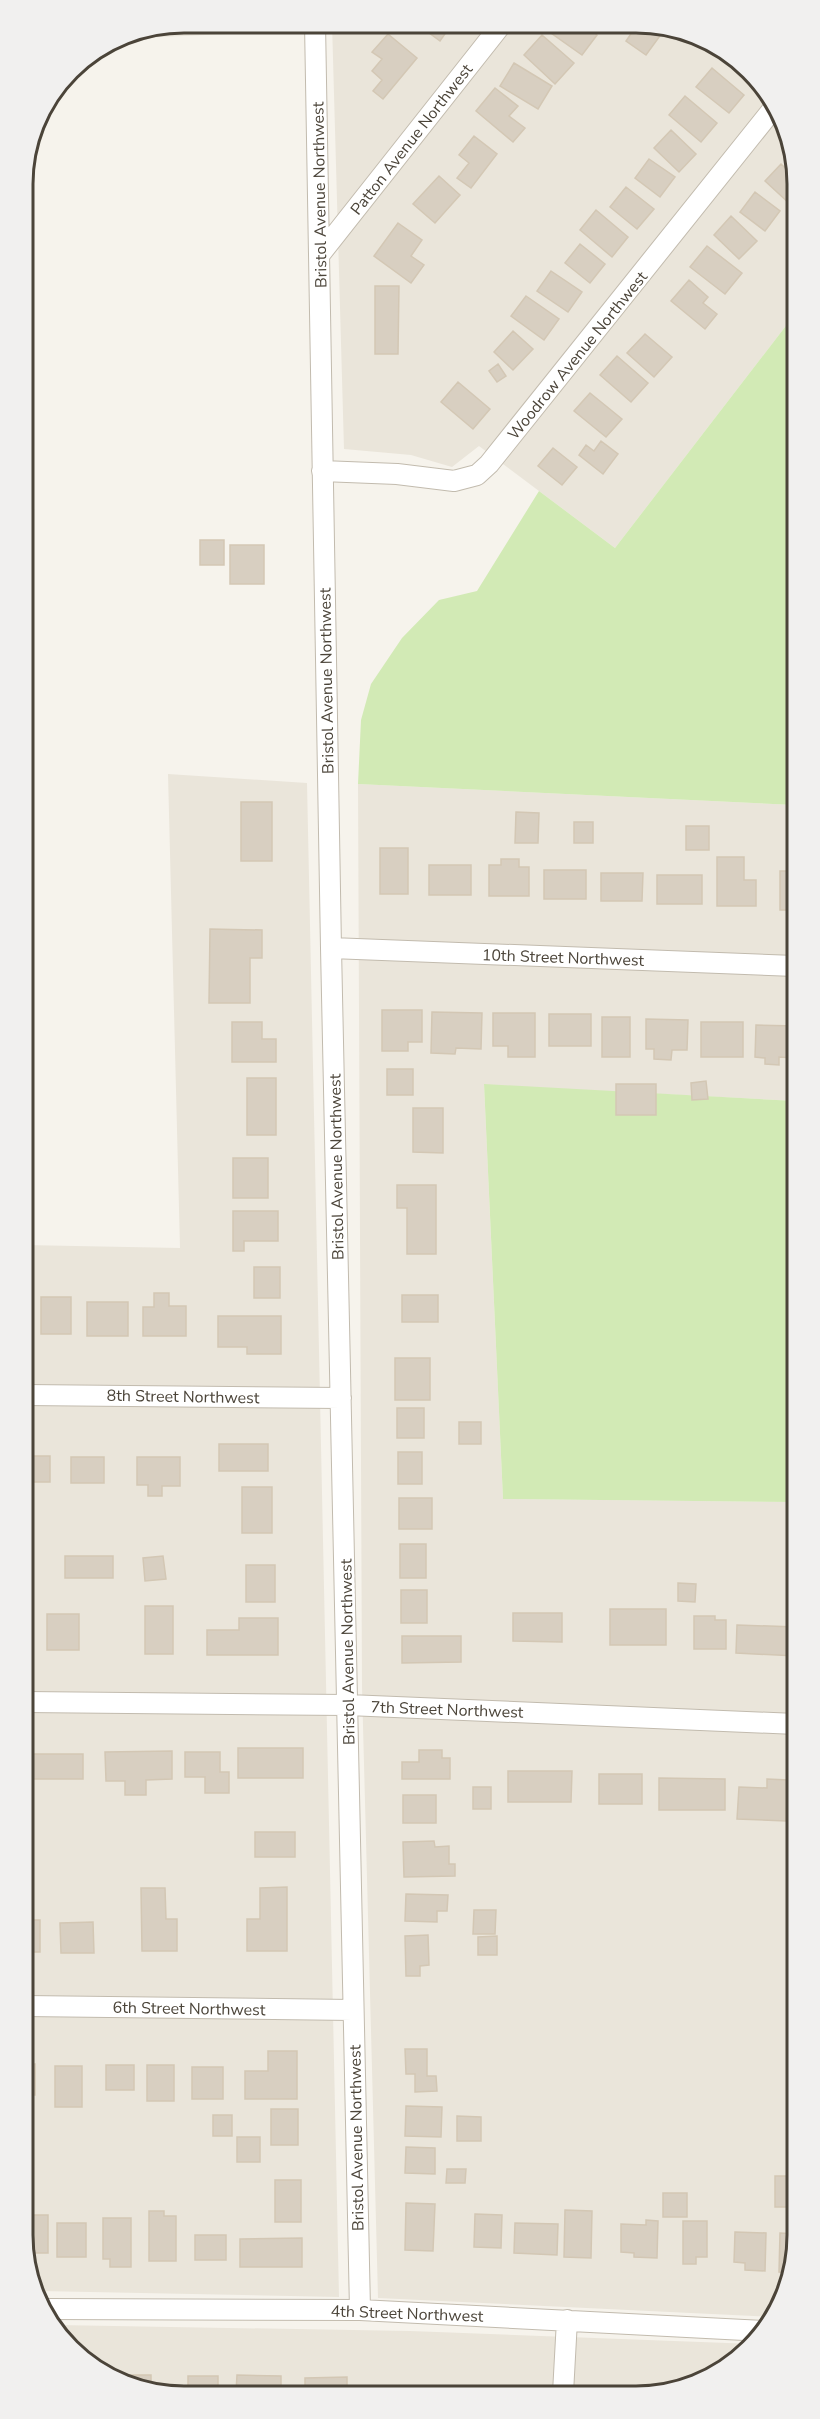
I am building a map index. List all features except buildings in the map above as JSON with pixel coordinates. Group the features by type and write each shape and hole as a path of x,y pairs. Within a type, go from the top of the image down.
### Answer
{"street":[{"name":"Bristol Avenue Northwest","path":"315,33 321,253 322,471 331,948 360,2310"},
{"name":"Patton Avenue Northwest","path":"321,253 495,33"},
{"name":"Woodrow Avenue Northwest","path":"322,471 397,474 454,481 477,475 489,464 769,113"},
{"name":"10th Street Northwest","path":"331,948 787,966"},
{"name":"8th Street Northwest","path":"33,1395 341,1398"},
{"name":"7th Street Northwest","path":"33,1702 348,1705 787,1724"},
{"name":"6th Street Northwest","path":"33,2006 353,2010"},
{"name":"4th Street Northwest","path":"52,2309 360,2310 753,2330"},
{"path":"563,2386 567,2320"}],"shaded area":[{"path":"184,33 248,33 147,38"},
{"path":"332,33 646,33 685,41 712,53 743,77 767,108 779,135 786,164 787,324 615,548 479,446 452,467 411,455 344,449"},
{"path":"168,774 307,783 339,2297 43,2291 34,2255 33,1245 180,1248"},
{"path":"358,784 787,805 787,1101 484,1085 503,1499 787,1502 787,2245 776,2293 763,2317 378,2298 362,1687"},
{"path":"63,2325 410,2331 741,2344 712,2366 694,2375 646,2386 174,2386 135,2378 108,2366 77,2342"}],"green space":[{"path":"787,324 787,805 358,784 361,720 371,684 402,638 439,600 477,591 539,491 615,548"},
{"path":"484,1084 787,1101 787,1502 503,1499"}]}
